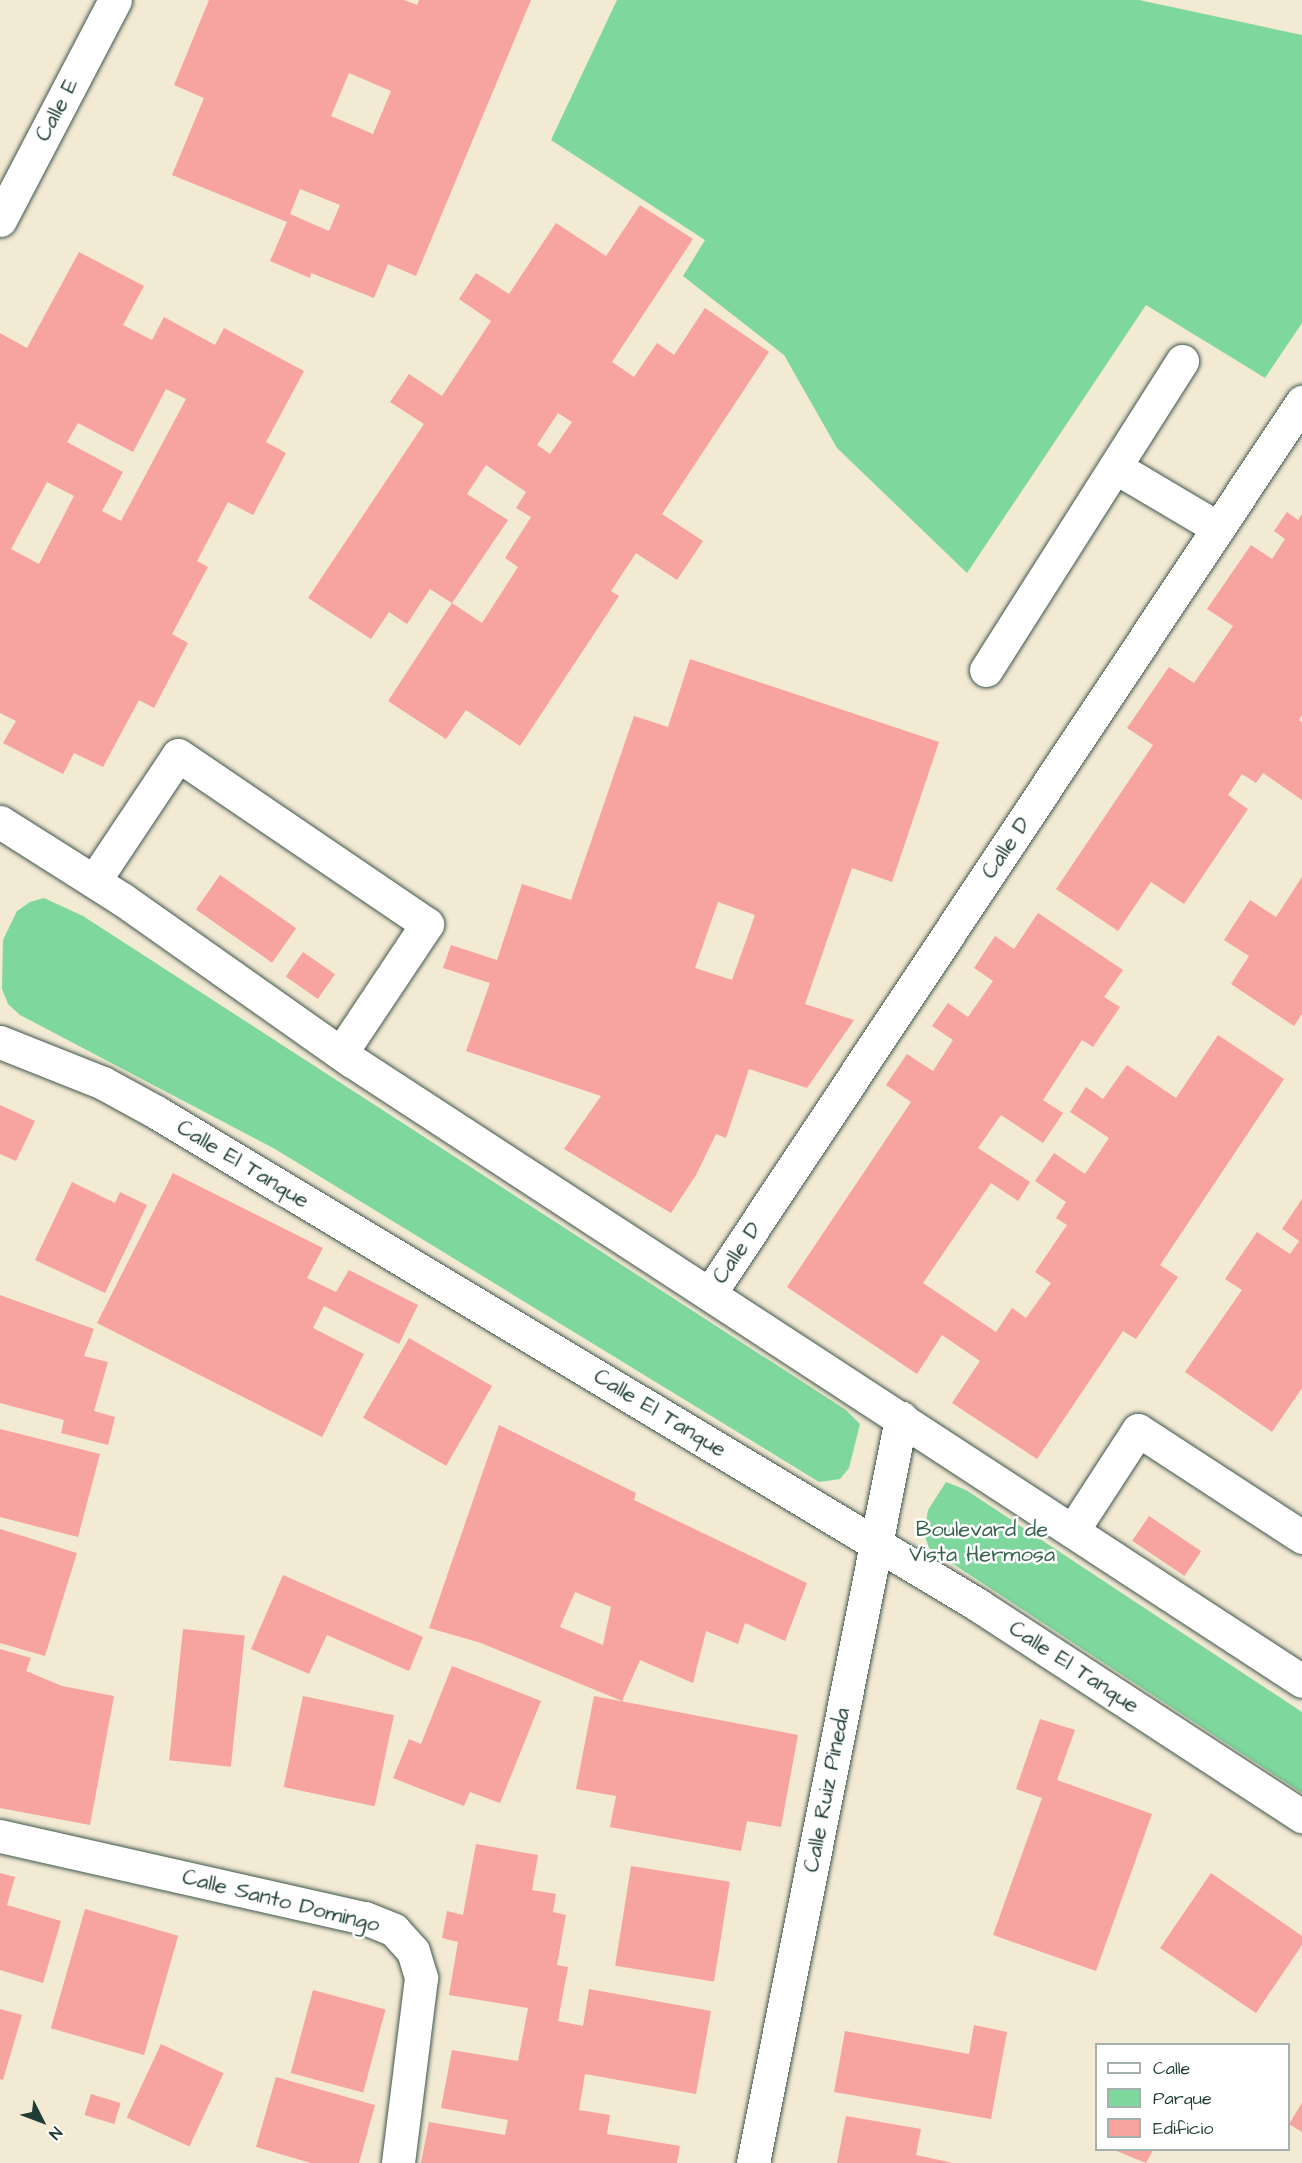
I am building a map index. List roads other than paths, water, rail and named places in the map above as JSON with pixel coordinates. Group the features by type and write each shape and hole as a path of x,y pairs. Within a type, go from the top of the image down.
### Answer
{"street":[{"name":"Calle E","path":"0,220 115,0"},
{"path":"986,670 1182,361"},
{"name":"Calle D","path":"710,1293 1302,402"},
{"path":"1115,467 1218,528"},
{"path":"94,881 178,755 427,924 340,1053"},
{"path":"2,830 94,881 340,1053 1302,1681"},
{"name":"Calle El Tanque","path":"0,1042 103,1083 156,1112 876,1543 1063,1659 1302,1816"},
{"name":"Calle Ruiz Pineda","path":"753,2163 901,1418"},
{"path":"1073,1530 1138,1430 1302,1537"},
{"name":"Calle Santo Domingo","path":"0,1836 365,1918 394,1930 413,1951 422,1978 398,2163"}],"park label":[{"name":"Boulevard de Vista Hermosa","path":"982,1542"}]}
